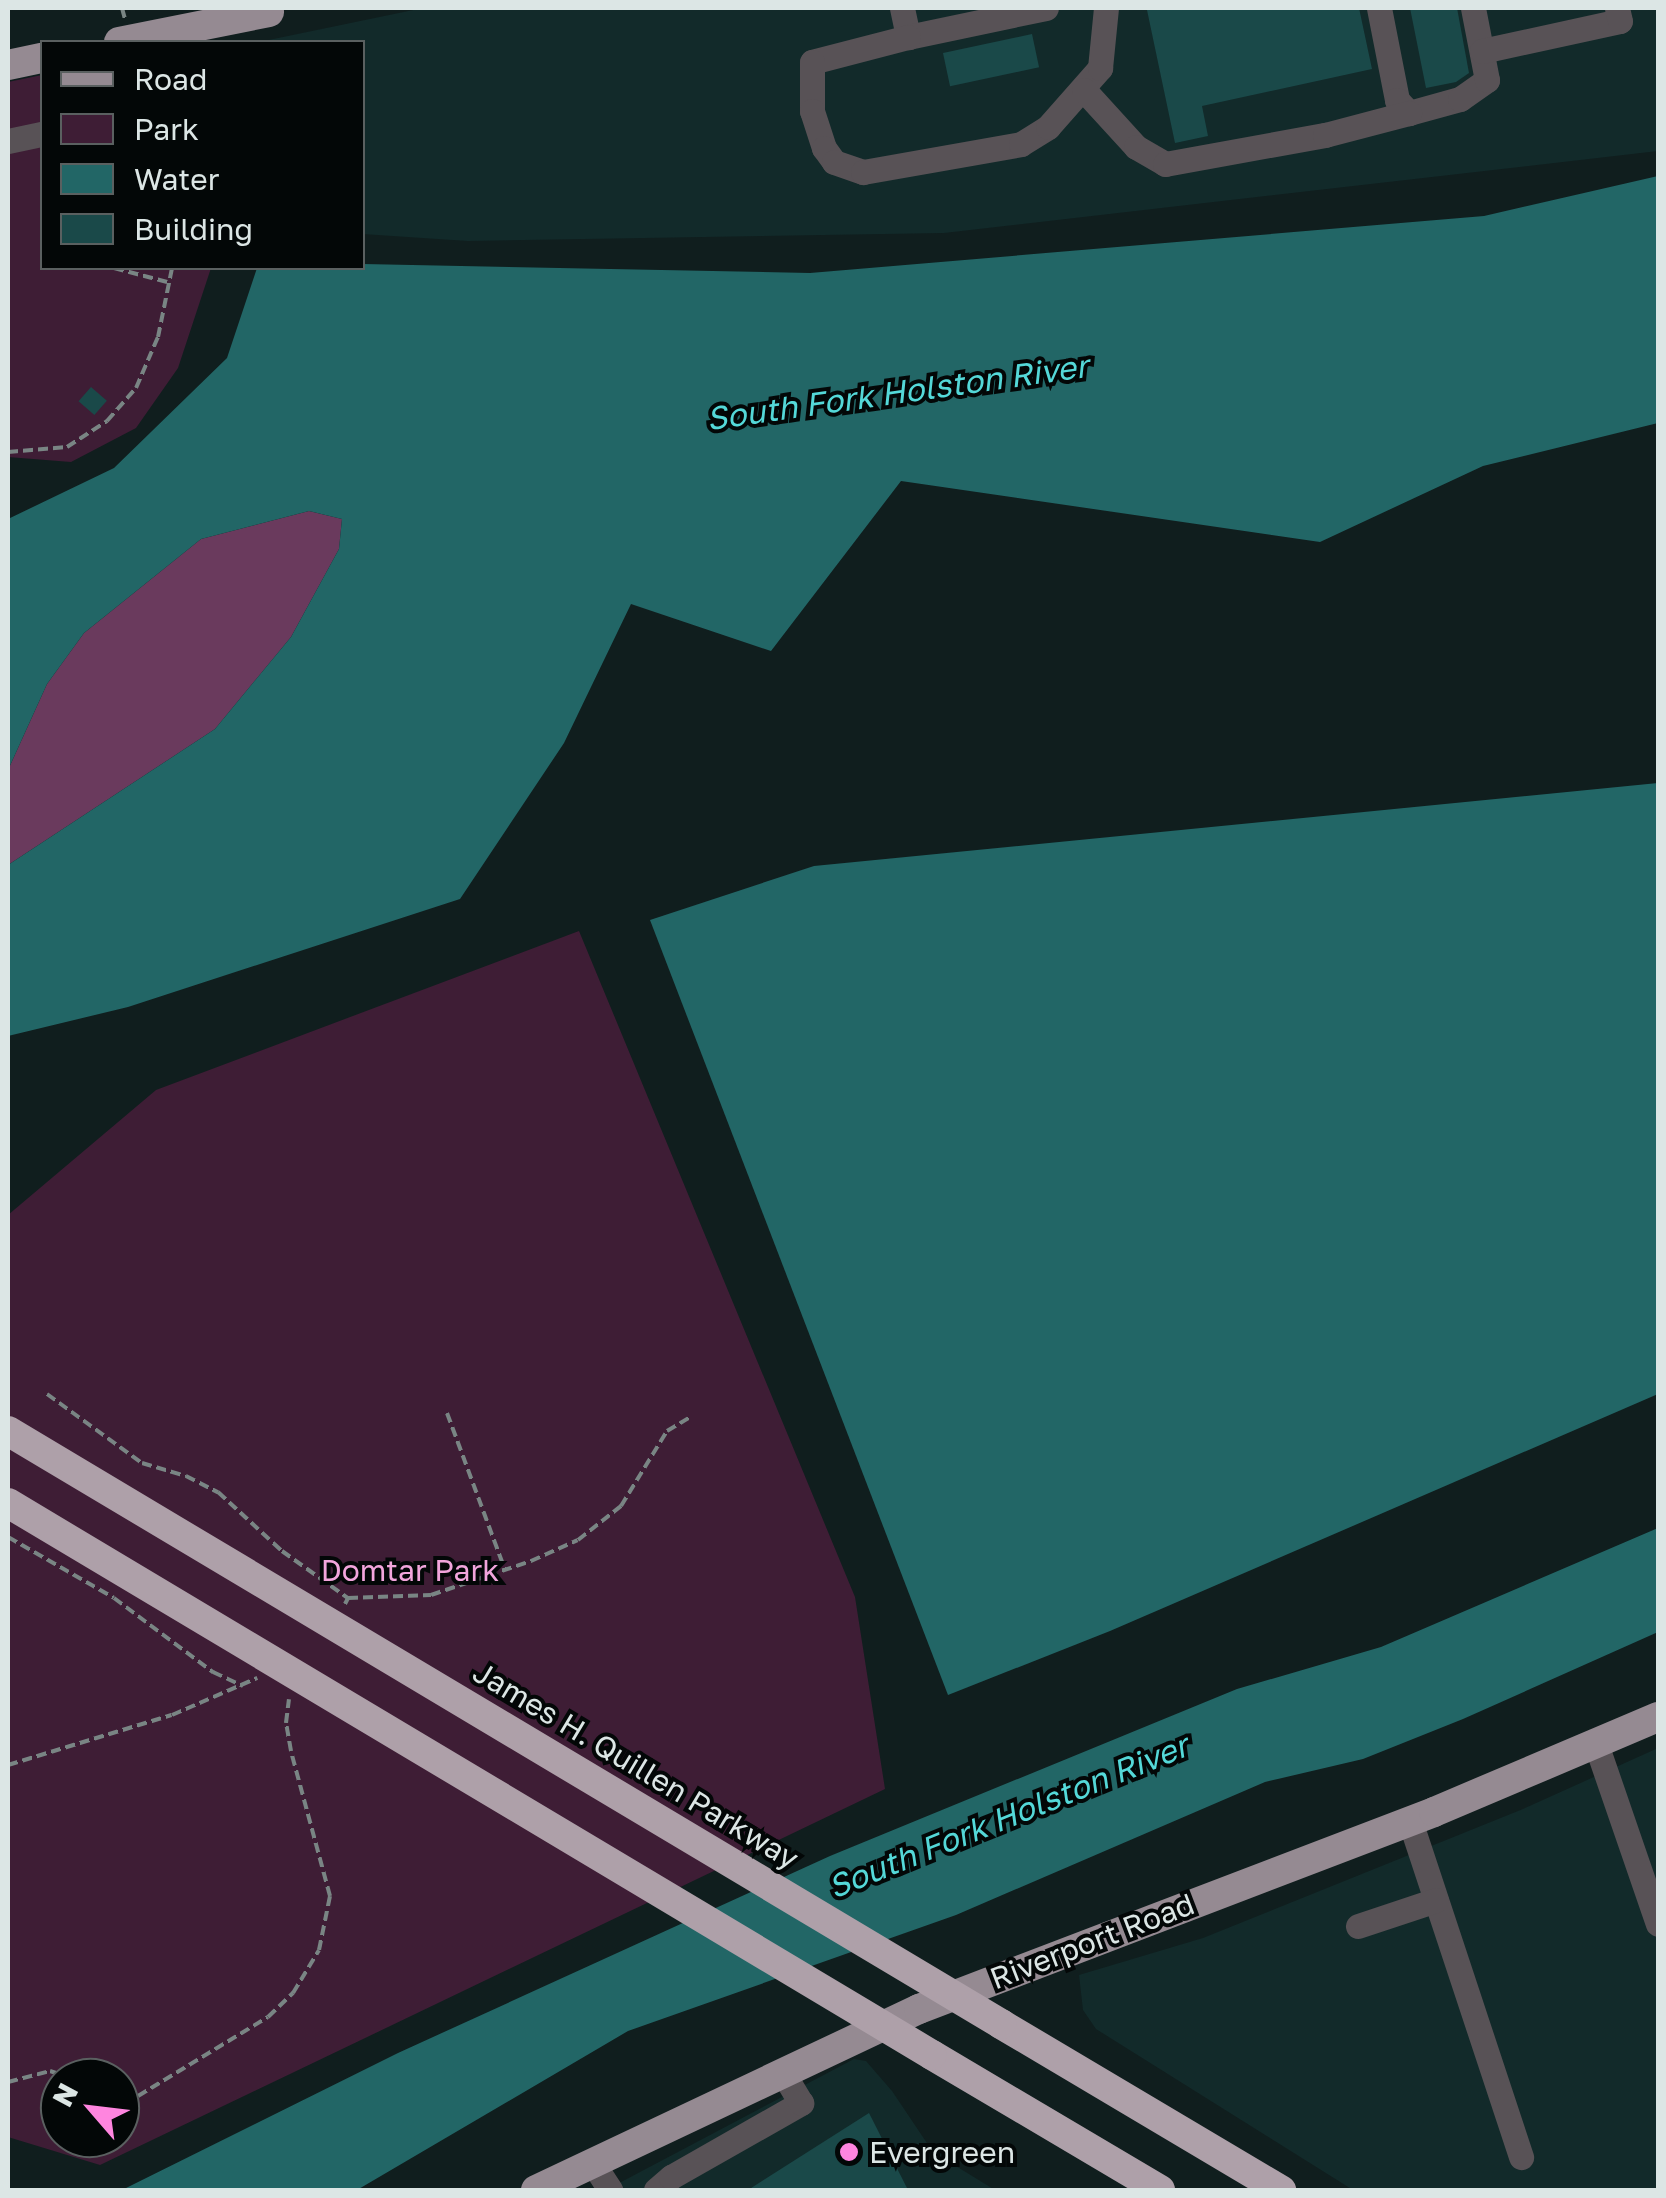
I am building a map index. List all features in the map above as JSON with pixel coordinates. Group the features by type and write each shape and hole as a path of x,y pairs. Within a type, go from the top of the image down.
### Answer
{"highway":[{"name":"James H. Quillen Parkway","path":"8,1431 1281,2190"},
{"path":"8,1503 1160,2190"}],"main road":[{"path":"130,40 280,10"},
{"path":"8,65 40,58"},
{"name":"Riverport Road","path":"536,2190 602,2178 782,2071 1027,1964 1410,1821 1658,1716"}],"street":[{"path":"902,8 908,37"},
{"path":"1046,8 993,14 812,62 812,111 824,148 834,162 863,172 1021,144 1048,127 1100,68 1106,8"},
{"path":"1379,8 1396,100 1409,112"},
{"path":"1084,90 1136,148 1164,164 1325,134 1460,100 1487,80 1473,8"},
{"path":"1482,51 1619,14"},
{"path":"8,141 40,134"},
{"path":"1596,1744 1658,1924"},
{"path":"1410,1821 1522,2157"},
{"path":"1358,1926 1436,1900"},
{"path":"656,2190 801,2103 782,2071"}],"path":[{"path":"122,270 170,282"},
{"path":"8,452 67,447 107,421 136,388 158,336 172,270"},
{"path":"47,1394 142,1463 186,1476 218,1492 282,1551 348,1598"},
{"path":"447,1413 505,1570"},
{"path":"8,1537 114,1598 213,1672 244,1686"},
{"path":"8,1764 172,1715 244,1686 263,1674"},
{"path":"8,2082 40,2074"}],"shaded area":[{"path":"423,8 1658,8 1658,151 944,233 468,241 365,234 365,40 269,40"},
{"path":"309,511 342,519 339,549 291,637 215,729 8,865 8,770 47,684 84,633 201,539"},
{"path":"1658,1748 1658,2190 1353,2190 1096,2029 1083,2010 1079,1975 1203,1938 1523,1809"},
{"path":"854,2059 866,2061 892,2091 933,2152 995,2190 606,2190"}],"green space":[{"path":"40,75 40,270 210,270 178,368 136,428 71,462 8,457 8,82"},
{"name":"Domtar Park","path":"579,931 855,1597 885,1789 140,2146 140,2058 40,2058 40,2147 8,2137 8,1215 156,1090"},
{"name":"Domtar Park","path":"77,2158 115,2158 100,2165"}],"water":[{"name":"South Fork Holston River","path":"1658,176 1658,423 1483,466 1320,542 901,481 771,651 631,604 564,743 460,899 128,1007 8,1036 8,865 215,729 291,637 339,549 342,519 309,511 201,539 84,633 47,684 8,770 8,519 114,468 227,358 256,270 365,270 365,264 810,273 1484,216"},
{"path":"1658,783 1658,1394 1110,1631 948,1695 650,920 814,866"},
{"name":"South Fork Holston River","path":"1658,1528 1658,1632 1463,1719 1363,1759 1265,1782 956,1915 628,2031 357,2190 122,2190 398,2053 830,1856 1237,1689 1381,1647"}],"building":[{"path":"1359,8 1372,69 1202,106 1208,136 1175,143 1147,10"},
{"path":"1410,8 1457,8 1469,73 1456,82 1426,88"},
{"path":"1032,34 1039,67 950,86 943,53"},
{"path":"91,387 107,401 94,415 79,401"},
{"name":"Evergreen","path":"869,2113 908,2190 748,2190"}],"place":[{"name":"Evergreen","path":"849,2152"}]}
